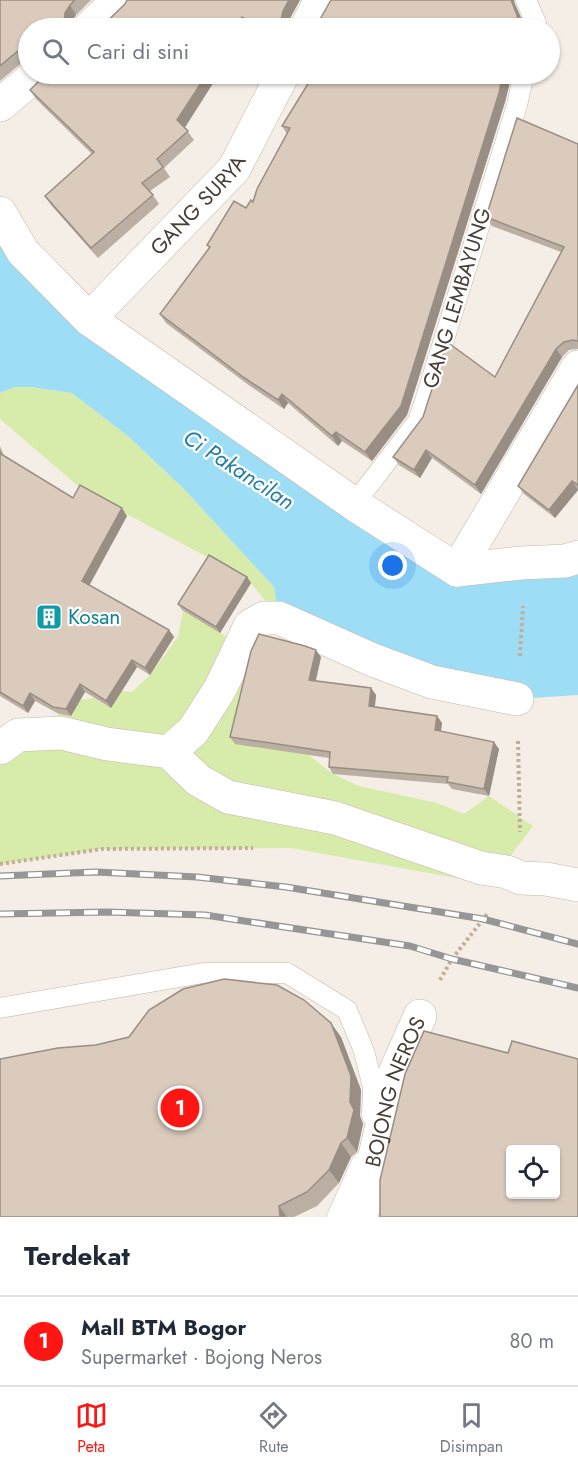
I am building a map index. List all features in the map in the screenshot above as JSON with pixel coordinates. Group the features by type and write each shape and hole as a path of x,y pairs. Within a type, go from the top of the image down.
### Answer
{"street":[{"path":"99,18 118,0"},
{"path":"311,18 321,0"},
{"path":"0,105 25,84"},
{"name":"GANG SURYA","path":"89,319 234,169 278,84"},
{"path":"0,213 22,252 89,319 354,504 457,570 565,561 578,557"},
{"path":"457,570 578,367"},
{"path":"169,752 193,731 220,689 250,626 264,618 279,618 373,660 432,682 517,699"},
{"path":"0,748 18,735 61,733 107,744 169,752 198,780 228,797 335,818 481,868 507,872 521,878 546,879 578,885"},
{"name":"BOJONG NEROS","path":"361,1217 393,1077 420,1016"}],"lane":[{"path":"526,0 534,18"},
{"name":"GANG LEMBAYUNG","path":"354,504 418,421 522,84"},
{"path":"0,1008 203,973 287,973 347,1010 364,1051 373,1087 370,1146 337,1217"}],"path":[{"path":"521,878 517,699 523,602"},
{"path":"0,864 102,849 255,848"},
{"name":"BOJONG NEROS","path":"420,1016 452,959 503,892 521,878"}],"green space":[{"path":"15,387 72,393 129,437 183,488 274,587 279,618 251,583 213,560 85,492 0,419 0,393"},
{"path":"187,591 209,608 220,633 229,638 249,703 288,739 333,774 359,786 437,803 464,814 489,796 533,826 489,884 291,848 102,849 0,864 0,738 58,715 80,700 94,698 111,708 121,691 132,692 150,675 178,637"}],"water":[{"name":"Ci Pakancilan","path":"0,215 23,252 457,570 578,557 578,695 517,699 279,618 274,587 183,488 129,437 72,393 15,387 0,393"}],"building":[{"path":"0,0 75,0 65,13 64,18 18,18 18,51 0,66"},
{"path":"127,0 289,0 281,18 110,18"},
{"path":"331,0 511,0 517,18 321,18"},
{"path":"36,84 200,84 177,120 188,131 157,159 163,167 142,183 153,195 91,248 45,196 94,152 30,90"},
{"path":"308,84 501,84 401,406 365,452 336,432 332,436 282,394 278,400 243,377 160,314 210,247 207,245 234,201 246,208 251,200 253,202 257,189 290,128 282,126"},
{"path":"517,118 578,144 578,341 564,342 556,349 475,485 426,450 414,470 393,457 423,417 447,342 495,377 564,247 486,217"},
{"path":"578,385 578,485 572,481 549,510 518,486"},
{"path":"0,451 1,454 73,498 80,485 122,508 82,581 169,630 145,668 132,660 106,701 80,684 66,709 53,707 30,693 23,706 0,692"},
{"path":"209,555 247,577 216,627 178,604"},
{"path":"259,634 316,650 309,680 371,688 369,706 437,716 435,730 494,742 484,789 447,782 448,777 329,767 330,752 230,737 251,651"},
{"path":"224,979 277,985 304,1000 331,1023 351,1076 350,1102 354,1110 347,1138 341,1143 329,1170 307,1192 279,1206 280,1217 0,1217 0,1059 58,1048 96,1045 129,1037 149,1010 183,989"},
{"path":"424,1031 508,1053 512,1041 578,1059 578,1217 380,1217 380,1180 405,1074"}],"railway":[{"path":"0,876 96,872 197,877 286,887 483,919 578,944"},
{"path":"0,914 107,912 205,915 410,946 452,959 578,988"}],"place":[{"name":"Kosan","path":"49,617"},
{"name":"Mall BTM Bogor","path":"180,1108"}]}
